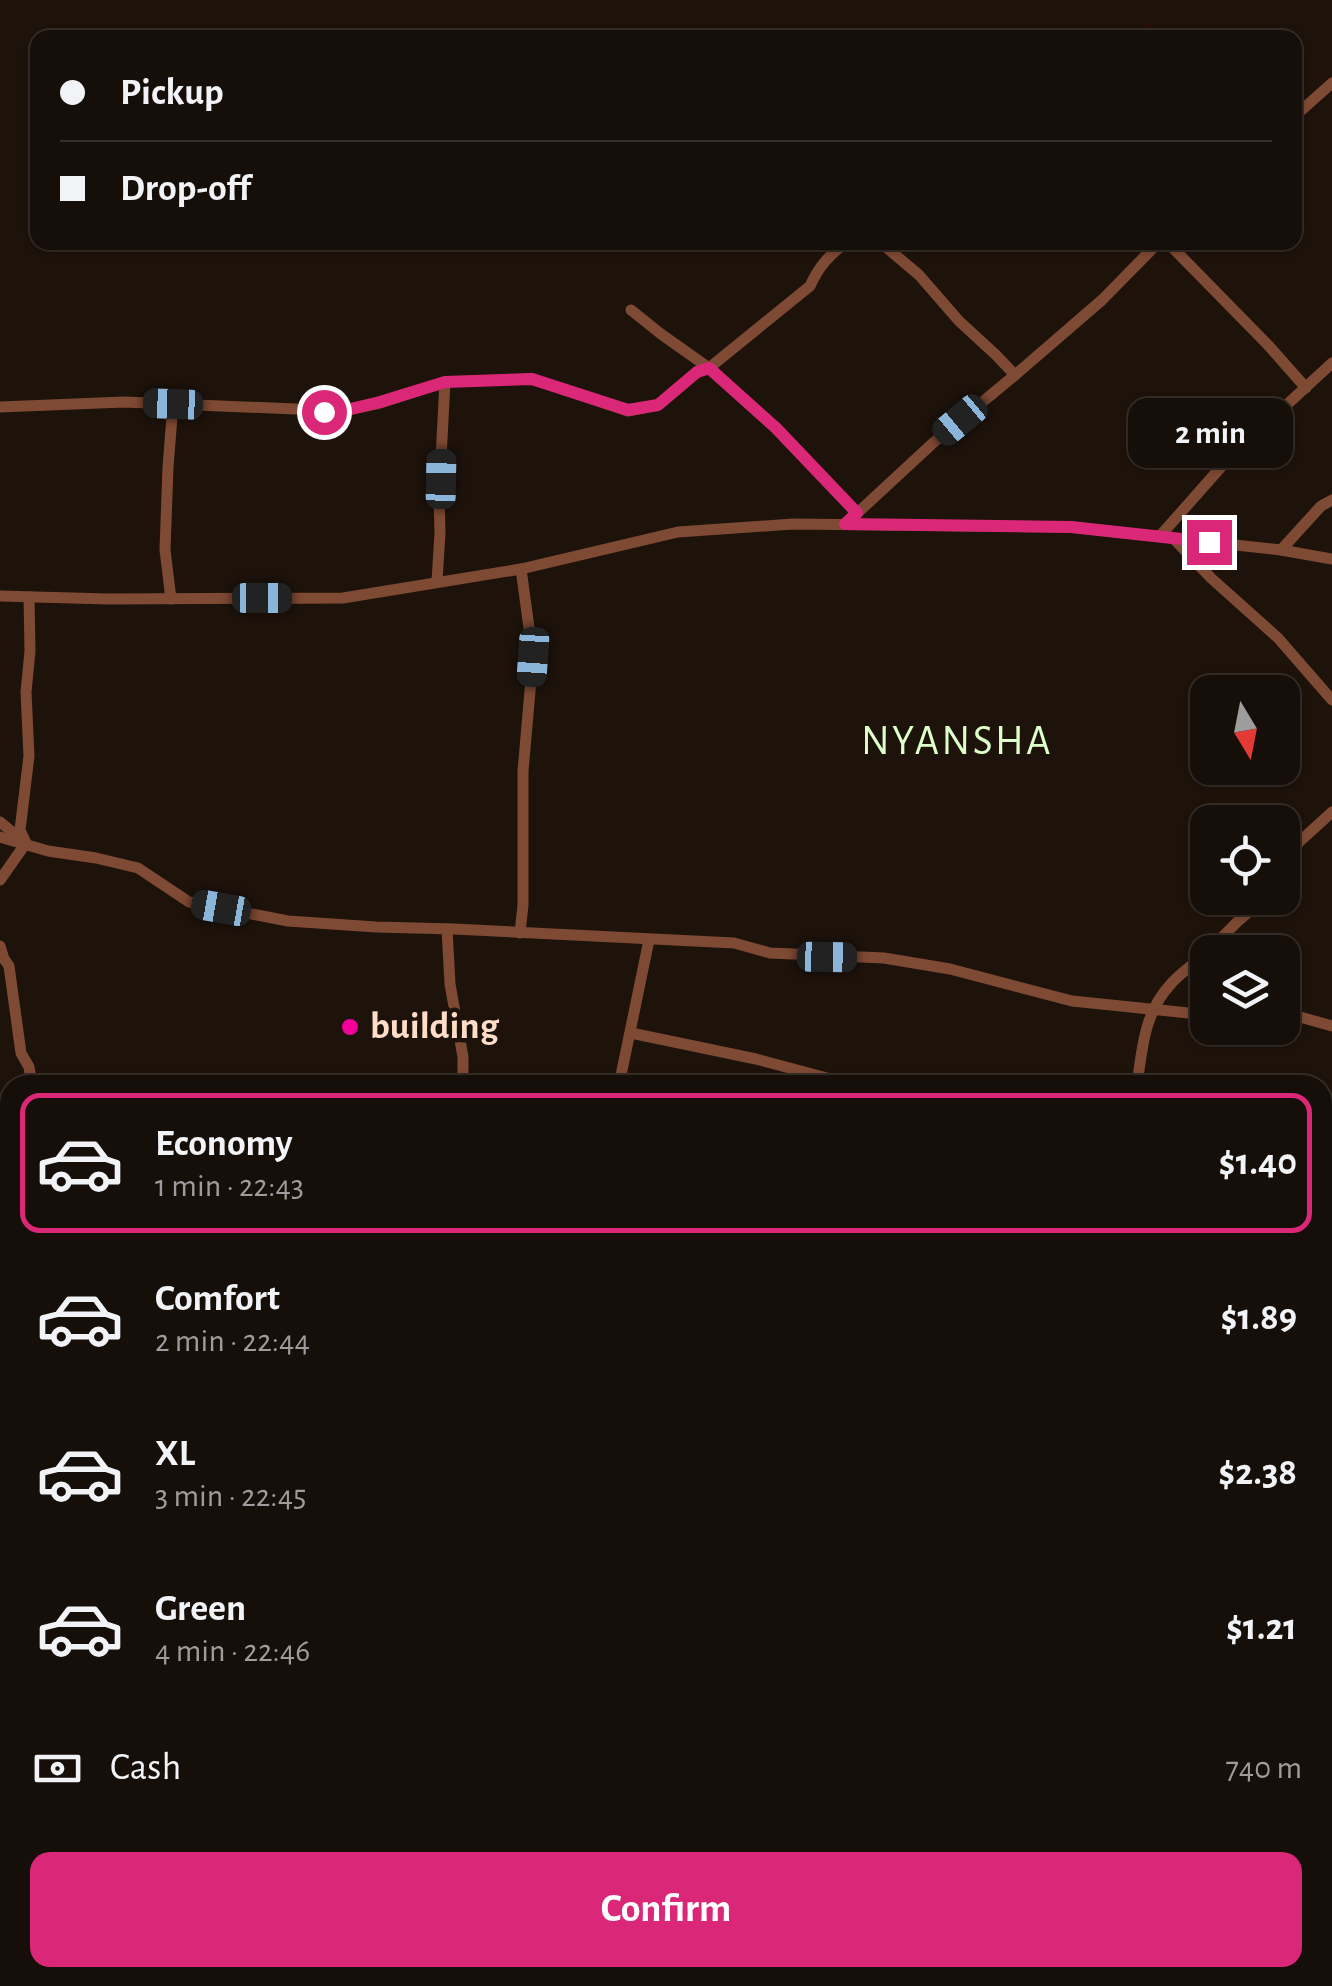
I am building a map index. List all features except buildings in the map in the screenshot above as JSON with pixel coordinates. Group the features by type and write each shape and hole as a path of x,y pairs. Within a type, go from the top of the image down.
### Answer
{"street":[{"path":"1302,110 1332,83"},
{"path":"0,407 124,402 342,411 445,382 532,379 628,410 658,405 810,286 817,270 838,250"},
{"path":"889,250 919,275 958,321 1015,375"},
{"path":"845,524 1102,300 1151,250"},
{"path":"1176,250 1306,388"},
{"path":"631,310 709,368 776,428 857,513"},
{"path":"1166,537 1229,458 1332,363"},
{"path":"437,581 445,382"},
{"path":"171,598 165,550 173,404"},
{"path":"1281,550 1321,506 1332,500"},
{"path":"0,596 344,598 521,569 678,532 794,524 1071,527 1332,559"},
{"path":"1166,537 1278,638 1332,700"},
{"path":"520,933 523,771 533,657 521,569"},
{"path":"26,842 20,830 29,756 28,596"},
{"path":"1300,842 1332,812"},
{"path":"0,822 26,842"},
{"path":"0,836 48,851 138,868 189,902 288,921 734,944 770,953 884,958 950,968 1072,1001 1190,1013"},
{"path":"0,880 26,842"},
{"path":"1225,935 1245,915"},
{"path":"446,929 462,1075"},
{"path":"621,1075 649,940"},
{"path":"0,946 9,966 21,1054 30,1075"},
{"path":"1139,1075 1143,1040 1153,1008 1170,985 1190,968"},
{"path":"1300,1017 1332,1026"},
{"path":"631,1033 816,1075"}],"waterway":[{"path":"1142,30 1148,25"}],"place":[{"name":"building","path":"350,1027"}],"district":[{"name":"NYANSHA","path":"957,741"}],"route":[{"path":"324,412 380,402 445,382 532,379 628,410 643,409 658,405 697,372 709,368 776,428 857,513 845,524 1071,527 1209,542"}]}
